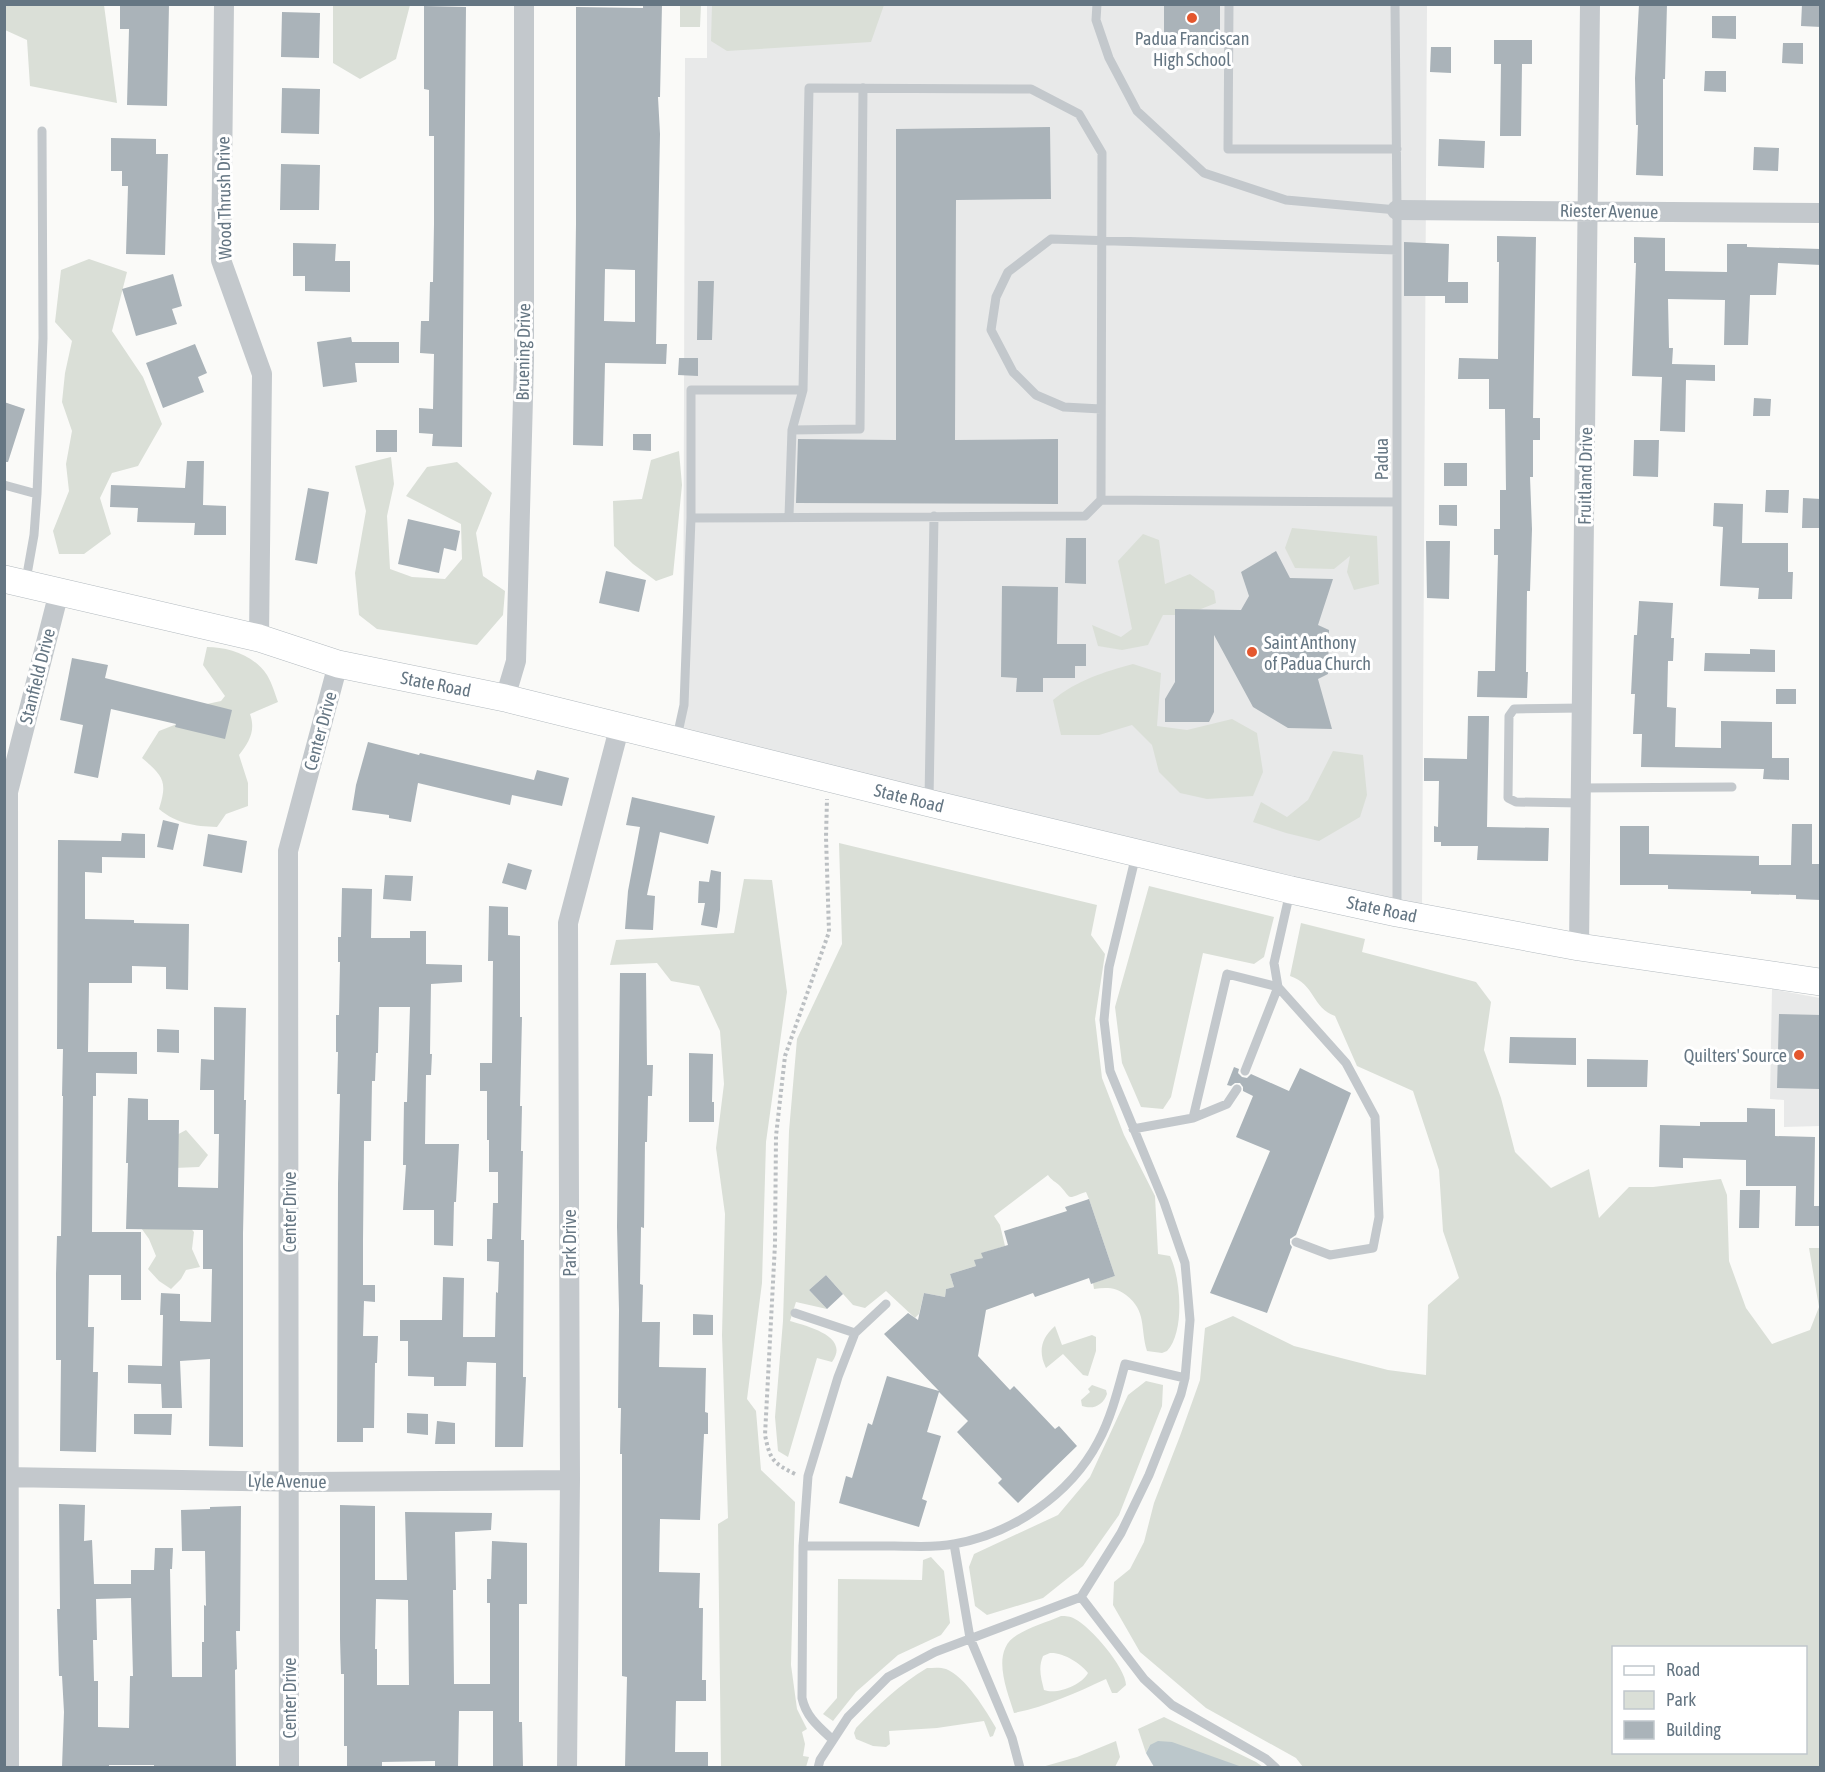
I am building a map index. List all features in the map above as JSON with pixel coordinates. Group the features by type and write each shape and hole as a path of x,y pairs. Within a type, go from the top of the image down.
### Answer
{"main road":[{"name":"State Road","path":"15,581 259,638 338,664 505,698 620,725 929,803 1291,890 1397,913 1579,947 1821,981"}],"street":[{"name":"Wood Thrush Drive","path":"224,4 221,260 262,374 259,638"},
{"name":"Bruening Drive","path":"505,698 516,661 524,360 524,4"},
{"name":"Fruitland Drive","path":"1579,947 1590,4"},
{"name":"Riester Avenue","path":"1398,210 1821,213"},
{"name":"Stanfield Drive","path":"9,1767 8,792 58,592"},
{"name":"Center Drive","path":"289,1767 288,851 338,664"},
{"name":"Park Drive","path":"567,1767 570,1480 568,923 620,725"},
{"name":"Lyle Avenue","path":"7,1477 290,1481 570,1480"}],"lane":[{"path":"1097,4 1096,20 1109,58 1137,111 1204,173 1286,200 1398,210"},
{"path":"1229,4 1228,148 1397,149"},
{"name":"Padua","path":"1395,4 1398,210 1397,913"},
{"path":"690,518 1085,516 1101,500 1102,153 1079,114 1031,89 809,88 803,390 792,430 789,516"},
{"path":"792,430 860,429 864,88"},
{"path":"15,581 34,535 37,494 43,338 42,131"},
{"path":"1101,409 1064,407 1036,395 1013,372 991,330 996,297 1008,272 1051,239 1397,250"},
{"path":"677,740 684,705 690,518 691,390 803,390"},
{"path":"4,485 37,494"},
{"path":"1101,500 1397,502"},
{"path":"929,803 934,516"},
{"path":"1582,708 1514,709 1509,716 1508,798 1516,802 1732,787"},
{"path":"818,1767 848,1717 888,1677 935,1652 1081,1597 1121,1533 1149,1475 1181,1394 1185,1378 1190,1320 1185,1263 1164,1202 1110,1071 1104,1020 1109,966 1136,853"},
{"path":"1245,1071 1278,987 1274,963 1291,890"},
{"path":"1193,1118 1227,974 1278,987 1346,1064 1376,1117 1379,1217 1373,1248 1330,1255 1296,1242"},
{"path":"1133,1129 1193,1118 1227,1104 1237,1089"},
{"path":"833,1740 810,1718 804,1708 802,1698 803,1546 807,1480 838,1377 855,1333 886,1304"},
{"path":"795,1313 855,1333"},
{"path":"803,1546 954,1544 994,1532 1024,1517 1065,1489 1098,1442 1119,1389 1125,1364 1185,1378"},
{"path":"954,1544 970,1638 1012,1738 1020,1767"},
{"path":"1081,1597 1144,1679 1172,1705 1276,1767"}],"path":[{"path":"807,1480 779,1466 770,1457 765,1424 775,1244 776,1136 785,1056 829,932 826,837 828,778"}],"shaded area":[{"path":"707,5 1427,5 1422,911 683,733 685,58 707,58"},
{"path":"1772,989 1820,998 1820,1126 1784,1127 1784,1100 1770,1099"},
{"path":"1158,1741 1172,1742 1242,1767 1154,1767 1146,1753 1150,1745"}],"green space":[{"path":"712,4 884,5 871,42 727,51 711,41"},
{"path":"4,5 104,5 117,103 30,86 27,40 5,30"},
{"path":"333,5 410,5 396,59 360,79 333,63"},
{"path":"680,5 701,5 700,27 680,27"},
{"path":"89,259 127,272 112,331 143,377 162,424 138,466 112,473 100,498 111,534 84,554 59,554 53,531 69,491 66,464 72,431 62,402 72,341 55,322 61,270"},
{"path":"679,451 682,485 673,575 656,581 614,546 613,501 642,499 651,460"},
{"path":"391,457 394,484 387,516 390,569 412,577 445,579 462,559 461,524 406,496 427,467 457,462 492,493 476,533 483,576 505,591 503,615 477,645 377,629 359,615 355,573 366,511 355,466"},
{"path":"1292,528 1377,536 1379,584 1354,590 1347,572 1350,556 1334,569 1295,568 1285,548"},
{"path":"1143,534 1159,540 1165,584 1190,574 1214,591 1216,603 1186,615 1163,615 1148,645 1122,650 1098,646 1092,625 1121,637 1132,629 1118,561"},
{"path":"207,647 232,651 255,662 267,675 278,702 250,714 252,731 246,746 239,755 248,783 248,806 226,814 217,827 186,823 172,818 159,809 163,792 162,780 142,758 159,731 182,722 193,707 221,701 225,696 203,665"},
{"path":"1133,664 1161,673 1157,726 1187,730 1232,719 1257,733 1263,772 1253,796 1207,799 1180,793 1159,772 1152,745 1132,725 1099,735 1061,735 1053,700 1081,682"},
{"path":"1333,751 1363,755 1367,795 1360,817 1319,841 1253,822 1261,802 1287,817 1308,800"},
{"path":"839,843 1097,905 1091,935 1105,954 1095,1019 1102,1078 1124,1135 1155,1196 1158,1254 1170,1256 1174,1266 1179,1291 1179,1319 1173,1342 1167,1351 1162,1353 1147,1351 1142,1320 1133,1301 1115,1289 1094,1289 1093,1283 1115,1276 1086,1192 1070,1197 1048,1175 994,1216 1000,1225 1005,1246 982,1253 983,1258 975,1261 976,1266 950,1274 954,1287 946,1289 945,1297 924,1293 919,1314 915,1318 886,1291 865,1308 853,1305 826,1275 809,1290 827,1309 796,1302 790,1321 824,1334 836,1345 836,1353 832,1362 817,1358 788,1457 778,1451 775,1417 783,1321 789,1131 797,1039 842,944"},
{"path":"744,879 772,880 787,992 766,1142 762,1283 747,1399 756,1411 761,1470 795,1502 791,1665 797,1709 807,1729 802,1732 805,1744 803,1756 809,1757 806,1767 721,1767 718,1524 728,1518 722,1335 725,1214 716,1148 724,1084 720,1031 699,986 671,981 657,963 610,965 616,940 734,933"},
{"path":"1149,886 1274,917 1264,957 1254,964 1203,953 1171,1097 1163,1109 1141,1107 1122,1063 1115,1007"},
{"path":"1301,923 1365,939 1362,952 1476,982 1491,1002 1484,1050 1501,1098 1515,1152 1551,1188 1589,1169 1599,1218 1629,1187 1653,1187 1721,1179 1727,1195 1729,1261 1746,1308 1772,1344 1810,1330 1819,1307 1809,1248 1820,1248 1820,1767 1303,1767 1296,1758 1206,1708 1140,1652 1113,1605 1114,1582 1130,1569 1144,1542 1154,1503 1200,1380 1205,1328 1233,1316 1294,1346 1388,1370 1426,1375 1428,1305 1459,1278 1443,1231 1439,1170 1413,1091 1357,1066 1335,1016 1322,1008 1304,984 1290,976"},
{"path":"186,1130 208,1155 199,1167 174,1168 175,1211 194,1232 192,1249 200,1267 186,1270 171,1289 159,1281 148,1269 156,1256 149,1239 134,1218 160,1144"},
{"path":"1055,1326 1062,1345 1092,1335 1096,1337 1096,1351 1088,1376 1083,1375 1063,1354 1046,1368 1042,1346 1047,1335"},
{"path":"1146,1381 1163,1385 1162,1406 1119,1515 1083,1566 1043,1598 987,1615 975,1606 969,1567 974,1554 1058,1515 1090,1477 1128,1395"},
{"path":"1092,1385 1106,1390 1107,1394 1100,1404 1094,1407 1082,1406 1081,1400 1090,1392 1088,1389"},
{"path":"931,1557 944,1571 950,1623 941,1635 898,1655 856,1692 833,1721 823,1714 837,1698 838,1579 922,1580 923,1560"},
{"path":"1061,1616 1071,1617 1081,1623 1106,1648 1120,1668 1126,1685 1117,1693 1112,1693 1106,1679 1049,1703 1014,1713 1003,1671 1004,1651 1017,1635","holes":["1055,1653 1071,1659 1088,1673 1069,1688 1056,1691 1044,1690 1040,1673 1041,1660 1043,1656"]},
{"path":"927,1668 946,1669 961,1679 975,1695 996,1728 993,1736 990,1737 984,1721 937,1728 889,1731 890,1744 886,1747 873,1746 856,1739 854,1733 856,1728 864,1719 898,1688"},
{"path":"1164,1717 1263,1767 1242,1767 1150,1745 1146,1753 1138,1729"},
{"path":"1116,1741 1120,1757 1115,1767 1042,1767 1077,1757"}],"building":[{"path":"120,4 169,4 167,106 127,105 129,29 120,29"},
{"path":"643,4 662,4 660,97 658,97 660,134 656,344 667,344 666,364 605,363 603,446 573,445 576,7 643,8","holes":["605,269 635,270 635,322 604,321"]},
{"name":"Padua Franciscan High School","path":"1164,4 1220,4 1220,32 1197,32 1198,44 1164,44"},
{"path":"1639,4 1667,4 1665,79 1663,79 1663,176 1636,175 1638,125 1636,125 1635,78"},
{"path":"1802,4 1821,4 1821,27 1801,26"},
{"path":"424,6 466,7 462,447 432,446 433,434 419,433 419,408 433,409 434,354 420,353 421,321 429,321 430,282 433,282 434,224 434,136 429,136 429,90 424,89"},
{"path":"282,12 320,13 319,58 281,57"},
{"path":"1712,16 1736,16 1736,39 1712,38"},
{"path":"1494,40 1532,40 1532,64 1522,64 1521,136 1500,136 1501,64 1494,64"},
{"path":"1783,43 1803,43 1803,64 1782,63"},
{"path":"1431,47 1451,47 1451,73 1430,72"},
{"path":"1705,71 1726,71 1726,92 1704,91"},
{"path":"282,88 320,89 319,134 281,133"},
{"path":"1050,127 1051,199 956,200 955,440 1058,439 1058,504 796,503 798,439 896,440 896,129"},
{"path":"111,138 156,139 156,154 168,154 165,255 126,254 128,186 122,186 122,171 111,171"},
{"path":"1439,139 1485,141 1484,168 1438,166"},
{"path":"1754,147 1779,148 1778,171 1753,170"},
{"path":"281,164 320,165 319,210 280,210"},
{"path":"1497,236 1536,237 1533,418 1540,418 1540,440 1533,440 1533,477 1530,477 1532,529 1530,591 1527,591 1527,698 1477,697 1478,671 1495,671 1498,555 1494,555 1494,529 1500,529 1500,490 1506,490 1505,409 1489,409 1489,379 1458,379 1459,358 1498,359"},
{"path":"1634,237 1665,238 1665,271 1727,272 1727,244 1747,244 1747,247 1821,249 1821,265 1778,263 1776,295 1750,295 1748,345 1724,345 1725,300 1668,299 1669,348 1673,348 1672,364 1715,365 1715,381 1686,380 1685,432 1660,431 1662,377 1632,376 1636,263 1634,263"},
{"path":"1404,242 1449,244 1448,282 1468,282 1468,303 1445,303 1445,296 1404,296"},
{"path":"293,243 336,244 335,261 350,261 350,292 305,291 305,276 293,276"},
{"path":"173,274 182,306 172,309 177,324 136,336 122,289"},
{"path":"698,281 714,281 712,340 697,340"},
{"path":"351,337 352,342 399,342 399,363 355,363 357,382 323,387 317,342"},
{"path":"195,344 207,373 198,377 204,392 163,408 146,363"},
{"path":"679,358 698,358 698,376 678,375"},
{"path":"1754,398 1771,399 1770,416 1753,416"},
{"path":"4,402 25,409 8,462 4,462"},
{"path":"376,430 397,430 397,452 376,452"},
{"path":"633,434 651,434 651,451 633,450"},
{"path":"1634,440 1659,440 1658,477 1633,476"},
{"path":"187,461 204,461 203,505 226,506 226,535 194,535 195,523 137,522 138,508 110,507 111,485 185,488"},
{"path":"1444,463 1467,463 1467,486 1444,486"},
{"path":"308,488 329,492 317,564 295,560"},
{"path":"1766,490 1789,490 1788,513 1765,512"},
{"path":"1803,498 1821,499 1821,528 1802,528"},
{"path":"1714,503 1743,504 1742,543 1788,543 1788,572 1793,572 1792,599 1758,599 1759,588 1720,586 1723,527 1713,526"},
{"path":"1439,505 1457,505 1457,526 1439,525"},
{"path":"408,519 460,531 456,551 444,548 439,573 398,564"},
{"path":"1066,538 1086,538 1086,584 1065,583"},
{"path":"1426,541 1450,541 1449,599 1427,598"},
{"name":"Saint Anthony of Padua Church","path":"1276,551 1290,578 1333,579 1318,625 1329,630 1328,674 1318,679 1332,729 1288,728 1253,707 1214,635 1214,712 1209,722 1165,722 1165,699 1175,682 1175,609 1241,610 1249,596 1241,572"},
{"path":"606,571 646,580 639,612 599,603"},
{"path":"1002,586 1058,587 1057,644 1086,644 1086,666 1075,666 1075,678 1043,678 1043,692 1016,692 1017,678 1001,677"},
{"path":"1639,601 1673,603 1671,638 1674,638 1673,661 1668,661 1667,707 1676,708 1675,747 1721,748 1721,721 1772,722 1772,758 1789,758 1789,780 1763,779 1764,769 1641,767 1642,734 1633,734 1635,694 1631,694 1634,635 1637,635"},
{"path":"1750,649 1775,650 1775,672 1704,671 1705,653 1750,654"},
{"path":"72,658 108,665 105,678 232,710 225,739 175,727 176,724 111,709 98,778 74,773 83,725 60,720"},
{"path":"1776,689 1796,689 1796,704 1776,704"},
{"path":"1468,716 1489,716 1487,827 1549,828 1548,861 1477,860 1478,846 1441,846 1441,842 1434,842 1434,826 1438,827 1439,781 1424,781 1424,758 1467,759"},
{"path":"368,742 534,780 537,770 569,778 562,806 512,795 510,805 418,783 411,822 389,818 389,815 352,810 356,785"},
{"path":"632,797 715,816 708,844 660,832 647,895 655,896 653,930 625,929 628,891 640,827 626,825"},
{"path":"163,820 179,824 173,850 157,847"},
{"path":"1792,824 1812,824 1812,864 1821,864 1821,900 1796,899 1796,895 1751,894 1751,891 1668,889 1668,885 1620,885 1620,826 1649,826 1649,854 1759,856 1759,865 1791,865"},
{"path":"122,833 145,834 145,858 102,857 102,873 85,872 85,919 189,924 188,990 166,989 166,967 132,966 132,983 89,983 88,1052 137,1052 137,1074 96,1073 96,1096 93,1096 92,1232 141,1232 141,1300 121,1300 121,1275 89,1275 88,1327 94,1327 93,1372 98,1372 96,1452 60,1451 61,1360 56,1360 56,1274 57,1236 61,1236 63,1049 57,1049 58,840 121,841"},
{"path":"208,834 247,841 242,873 203,866"},
{"path":"508,863 532,870 526,890 502,883"},
{"path":"711,870 721,872 717,928 701,925 705,903 698,903 699,881 709,882"},
{"path":"385,875 413,876 411,901 383,899"},
{"path":"342,888 372,889 371,938 410,938 410,931 426,931 426,964 462,965 462,982 431,984 431,1075 426,1075 425,1144 459,1144 453,1246 434,1245 434,1210 403,1210 406,1165 403,1165 404,1102 407,1102 410,1007 379,1007 378,1053 376,1053 375,1081 372,1081 371,1141 364,1141 363,1240 363,1285 375,1285 375,1302 364,1301 363,1336 378,1336 377,1363 375,1363 374,1428 363,1428 363,1442 337,1442 340,1094 337,1094 336,1015 339,1015 338,937 341,937"},
{"path":"489,906 508,907 508,935 520,936 520,1017 522,1017 520,1106 522,1106 521,1151 523,1151 521,1240 524,1240 523,1377 526,1377 523,1447 495,1447 496,1363 467,1362 466,1386 434,1386 434,1377 408,1376 408,1341 400,1341 400,1320 442,1320 443,1277 464,1278 463,1337 495,1337 499,1262 487,1261 487,1239 492,1239 493,1203 498,1203 498,1172 489,1172 487,1091 480,1091 480,1063 492,1063 493,961 488,961"},
{"path":"620,973 646,973 647,1065 653,1065 652,1096 648,1096 647,1142 645,1142 644,1228 641,1227 642,1322 660,1322 659,1367 706,1368 705,1412 708,1413 708,1434 704,1434 700,1520 660,1519 659,1572 700,1573 699,1608 703,1608 702,1680 706,1680 706,1701 676,1701 675,1752 708,1752 708,1767 625,1767 627,1677 622,1676 622,1454 620,1454 621,1408 618,1408 617,1227"},
{"path":"214,1007 246,1008 243,1447 209,1446 210,1359 180,1361 182,1408 162,1408 161,1384 128,1383 128,1365 162,1366 161,1293 180,1294 180,1321 211,1322 212,1269 203,1269 203,1230 126,1229 128,1163 126,1163 128,1098 148,1099 148,1120 179,1120 178,1187 218,1188 219,1134 214,1134 214,1090 200,1090 201,1059 214,1060"},
{"name":"Quilters' Source","path":"1779,1014 1821,1015 1819,1089 1777,1088"},
{"path":"157,1029 179,1030 179,1053 157,1052"},
{"path":"1510,1037 1576,1038 1576,1065 1509,1063"},
{"path":"689,1053 713,1054 714,1122 689,1122"},
{"path":"1587,1059 1648,1060 1647,1087 1587,1087"},
{"path":"1234,1067 1239,1069 1238,1073 1242,1077 1247,1078 1251,1074 1289,1091 1300,1068 1351,1093 1296,1235 1290,1239 1292,1247 1267,1313 1210,1293 1270,1151 1236,1137 1253,1096 1243,1091 1240,1083 1227,1085"},
{"path":"1747,1108 1775,1109 1775,1136 1815,1137 1814,1206 1821,1206 1821,1226 1795,1226 1796,1186 1746,1186 1746,1160 1683,1158 1683,1168 1659,1167 1660,1125 1700,1126 1700,1122 1747,1122"},
{"path":"1740,1190 1760,1190 1759,1228 1739,1228"},
{"path":"1089,1199 1115,1276 1091,1284 1089,1278 1035,1297 1033,1293 986,1310 978,1356 1010,1390 1014,1386 1055,1429 1059,1426 1077,1446 1018,1503 998,1483 1002,1479 957,1432 968,1421 939,1392 927,1432 941,1436 922,1499 927,1501 919,1527 839,1503 846,1476 852,1478 868,1423 872,1425 887,1376 939,1391 884,1334 908,1313 918,1320 924,1293 945,1297 946,1289 954,1287 950,1274 976,1266 974,1260 983,1258 981,1253 1008,1245 1004,1231 1067,1211 1065,1207"},
{"path":"826,1275 843,1294 827,1309 809,1290"},
{"path":"693,1314 713,1315 713,1335 693,1335"},
{"path":"407,1413 428,1414 428,1435 407,1433"},
{"path":"134,1414 172,1414 171,1435 134,1434"},
{"path":"437,1421 455,1423 455,1444 435,1444"},
{"path":"59,1504 85,1505 84,1541 92,1540 94,1584 131,1584 131,1570 154,1570 155,1548 173,1548 172,1569 170,1569 172,1677 202,1677 204,1605 206,1606 205,1551 182,1551 181,1510 241,1506 240,1631 236,1631 237,1669 235,1670 236,1767 109,1765 109,1767 62,1767 64,1712 62,1676 59,1676 57,1609 60,1609","holes":["131,1598 133,1676 130,1676 129,1728 98,1727 98,1681 94,1681 93,1640 97,1640 96,1599"]},
{"path":"340,1505 375,1506 375,1580 407,1580 405,1512 492,1513 491,1530 455,1532 454,1684 490,1684 490,1603 487,1603 487,1579 491,1579 492,1541 527,1543 527,1604 519,1604 519,1722 522,1722 523,1767 493,1767 493,1711 459,1711 458,1767 435,1767 435,1761 382,1762 382,1767 347,1767 347,1746 344,1746 344,1674 341,1674","holes":["376,1599 408,1600 409,1685 377,1685"]}],"place":[{"name":"Padua Franciscan High School","path":"1192,18"},
{"name":"Saint Anthony of Padua Church","path":"1252,652"},
{"name":"Quilters' Source","path":"1799,1055"}]}
